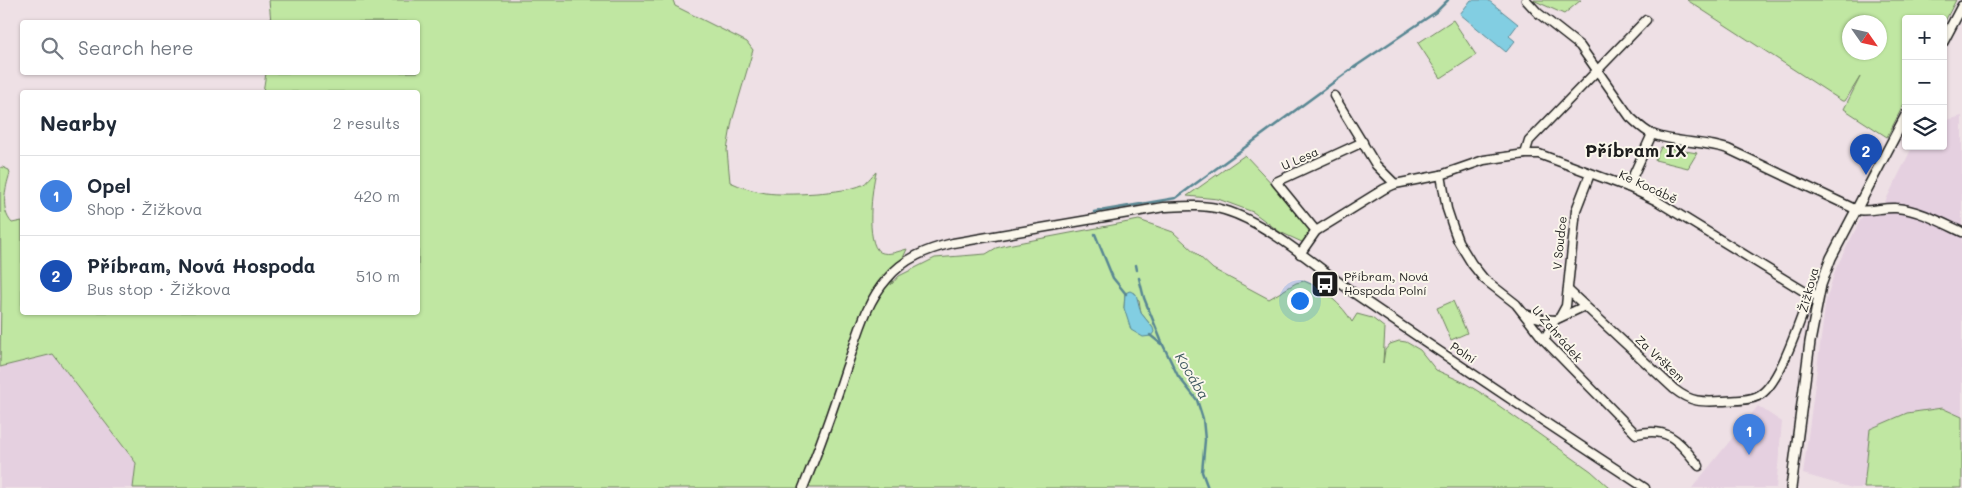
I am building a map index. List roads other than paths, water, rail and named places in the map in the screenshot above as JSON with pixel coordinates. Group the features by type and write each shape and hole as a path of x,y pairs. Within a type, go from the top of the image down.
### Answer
{"street":[{"path":"1526,0 1538,13 1580,46 1630,117 1640,127 1652,134 1712,144 1728,149 1857,210 1899,208 1930,217 1962,232"},
{"path":"1947,34 1962,6"},
{"path":"1525,154 1529,142 1646,20"},
{"path":"1334,96 1364,142 1376,165 1395,184"},
{"name":"Žižkova","path":"1791,488 1814,295 1831,258 1902,123"},
{"path":"1628,187 1652,134"},
{"name":"U Lesa","path":"1316,231 1276,182 1364,142"},
{"name":"Ke Kocábě","path":"1300,254 1316,231 1395,184 1441,175 1484,160 1525,154 1539,154 1628,187 1657,201 1814,295"},
{"name":"V Soudce","path":"1544,340 1566,306 1568,270 1576,210 1590,174"},
{"name":"U Zahrádek","path":"1441,175 1447,209 1454,230 1467,256 1484,279 1516,304 1544,340 1636,434 1647,432 1667,434 1680,444 1699,466"},
{"name":"Polní","path":"803,488 818,452 868,309 887,279 900,266 932,248 953,243 1164,207 1195,205 1224,210 1249,220 1271,233 1358,296 1645,488"},
{"name":"Za Vrškem","path":"1568,290 1674,389 1693,401 1707,402 1747,399 1766,392 1780,371 1814,295"},
{"path":"1524,313 1538,318 1558,319 1585,306"}],"water":[{"path":"1471,0 1488,0 1518,24 1509,36 1515,41 1506,52 1460,14"},
{"path":"1130,291 1136,294 1141,313 1153,328 1154,332 1151,336 1143,337 1131,330 1124,308 1125,293"}],"waterway":[{"path":"1094,212 1176,198 1353,68 1436,12 1448,0"},
{"path":"1095,234 1113,278 1126,294"},
{"name":"Kocába","path":"1136,265 1137,270"},
{"name":"Kocába","path":"1139,278 1144,298 1163,345 1178,376 1197,400 1203,419 1205,440 1202,472 1208,488"},
{"path":"1150,335 1161,344"}],"place":[{"name":"Příbram, Nová Hospoda","path":"1866,175"},
{"name":"Příbram, Nová Hospoda Polní","path":"1325,284"},
{"name":"Opel","path":"1749,455"}],"district":[{"name":"Příbram IX","path":"1636,151"}]}
